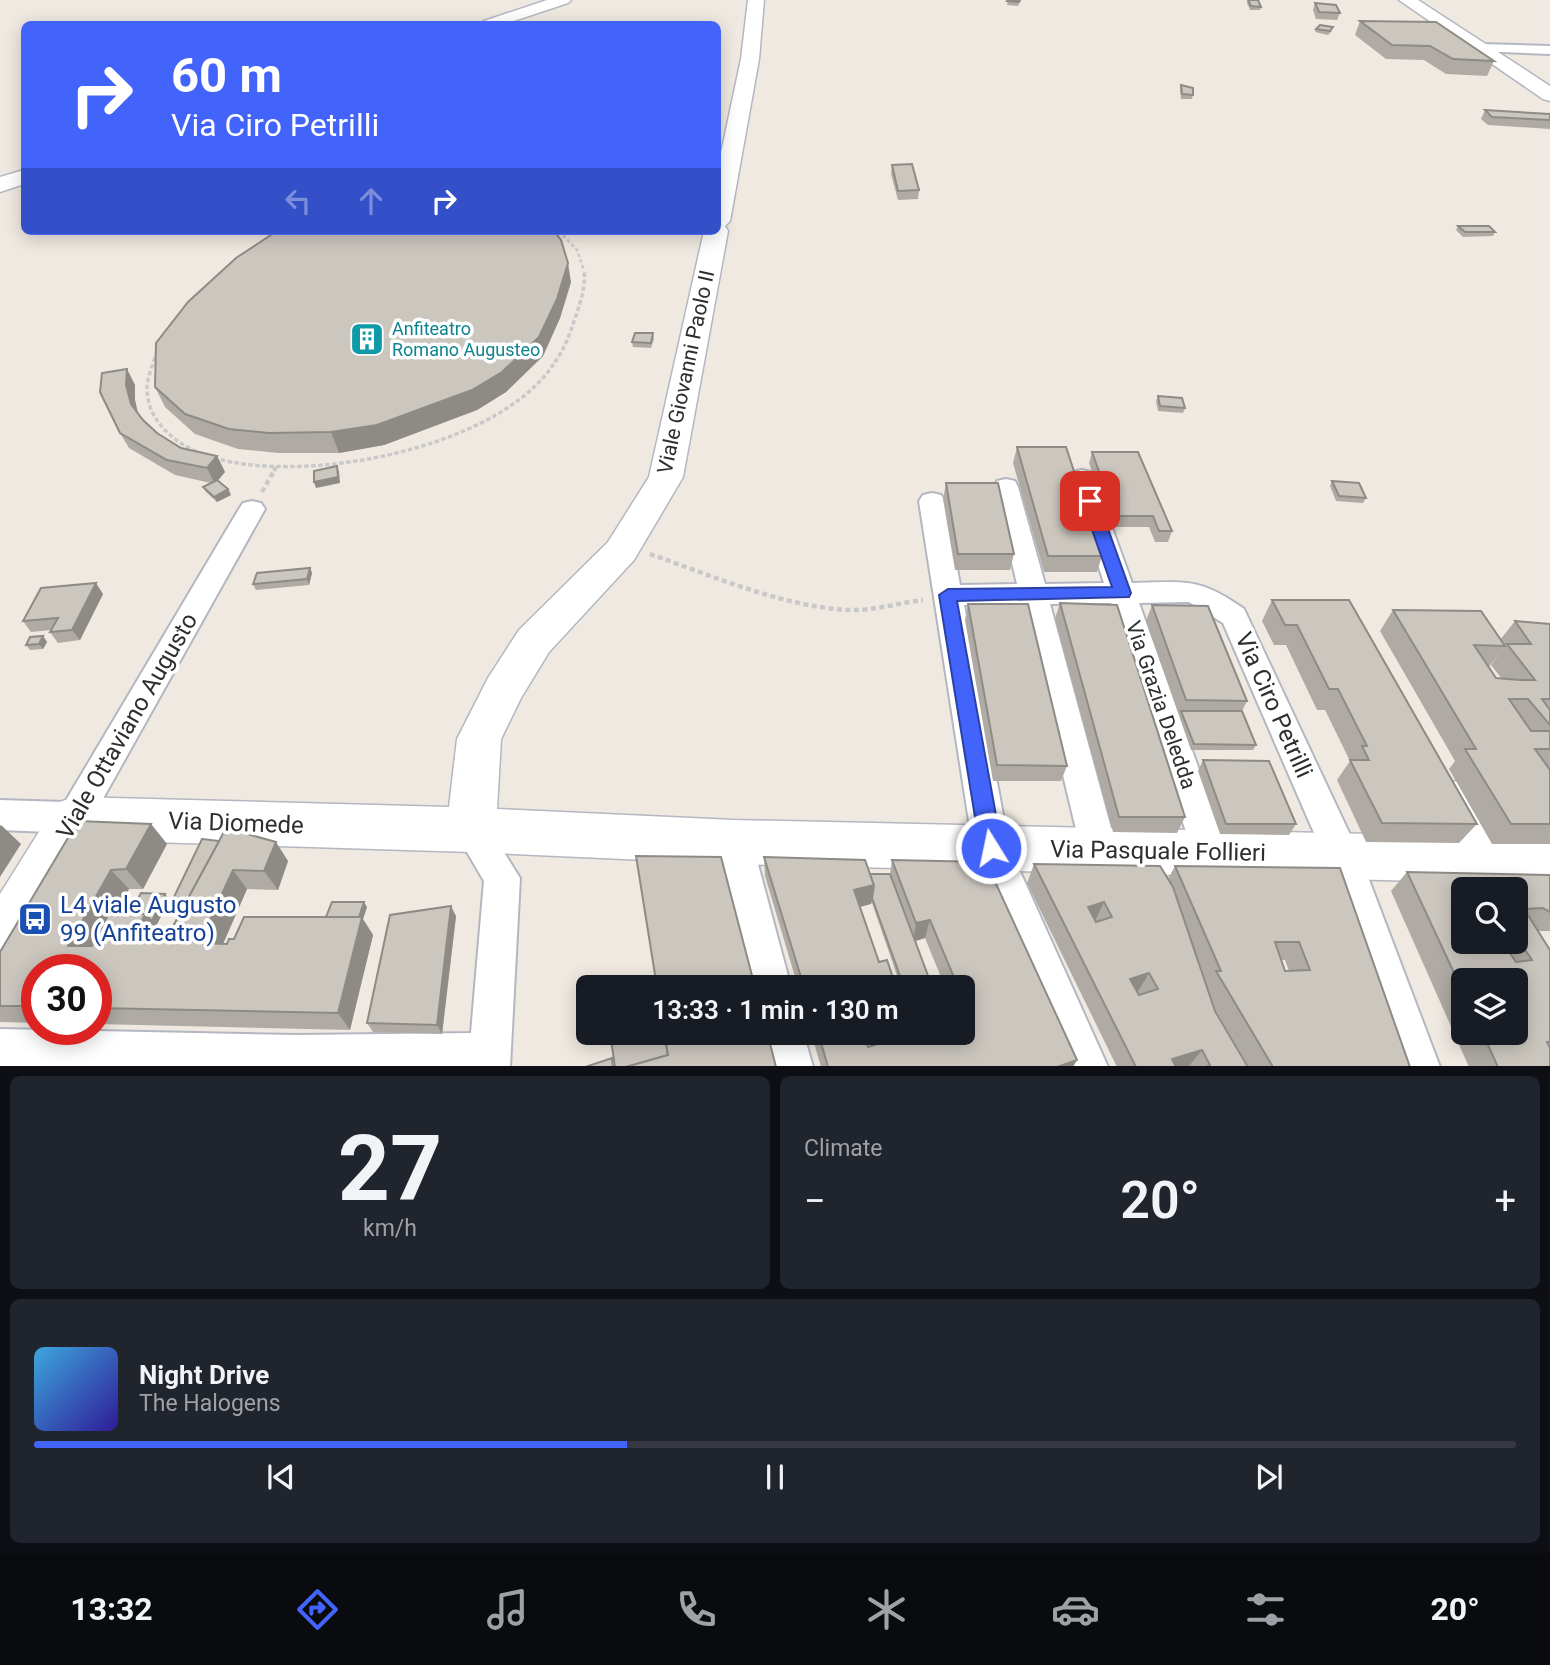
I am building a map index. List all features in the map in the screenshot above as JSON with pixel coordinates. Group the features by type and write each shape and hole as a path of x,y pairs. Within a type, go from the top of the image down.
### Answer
{"main road":[{"path":"499,21 563,0"},
{"path":"721,206 750,59 757,0"},
{"path":"1406,0 1550,95"},
{"path":"0,185 21,178"},
{"name":"Viale Giovanni Paolo II","path":"471,830 479,739 503,691 534,641 625,544 666,477 715,235"},
{"name":"Via Diomede","path":"74,818 471,830"},
{"name":"Viale Ottaviano Augusto","path":"0,943 74,818"},
{"name":"Via Pasquale Follieri","path":"471,830 734,842 1550,860"}],"street":[{"path":"1508,40 1550,66"},
{"path":"1481,48 1550,50"},
{"name":"Via Grazia Deledda","path":"1082,478 1210,853"},
{"path":"1006,487 1099,850"},
{"path":"932,501 991,848 1087,1066"},
{"name":"Viale Ottaviano Augusto","path":"74,818 252,509"},
{"name":"Via Ciro Petrilli","path":"948,595 1193,592 1214,602 1234,617 1342,856 1419,1066"},
{"path":"1444,774 1491,859"},
{"name":"Via Diomede","path":"0,814 74,818"},
{"path":"0,1049 294,1061 490,1060 502,878 471,830"},
{"path":"734,842 768,975"},
{"path":"786,1045 792,1066"}],"path":[{"path":"164,342 157,352 147,388 156,423 189,449 228,462 302,466 327,466 390,454 441,439 498,414 537,384 562,352 584,290 581,256 566,235"},
{"path":"625,544 744,587 820,607 851,610 881,608 948,595"}],"building":[{"path":"1248,0 1258,0 1261,7 1251,6"},
{"path":"1315,3 1336,5 1340,13 1319,12"},
{"path":"1360,21 1436,22 1494,61 1453,59 1430,46 1392,45"},
{"path":"1320,25 1333,27 1330,31 1316,29"},
{"path":"1181,85 1193,88 1193,95 1182,94"},
{"path":"1485,110 1550,114 1550,120 1492,117"},
{"path":"912,164 919,190 898,191 892,165"},
{"path":"1458,226 1489,226 1495,232 1465,232"},
{"name":"Anfiteatro Romano Augusteo","path":"271,235 557,235 568,263 557,299 539,337 502,372 472,390 377,425 331,432 269,433 229,429 185,414 155,387 156,343 188,302 236,258"},
{"path":"635,333 653,333 651,343 632,342"},
{"path":"127,369 126,385 131,404 143,420 157,433 181,448 217,456 207,468 167,460 120,433 100,392 102,373"},
{"path":"1158,396 1182,398 1185,408 1160,406"},
{"path":"1017,447 1066,447 1102,556 1048,556"},
{"path":"1092,452 1138,452 1172,531 1159,531 1153,516 1115,516"},
{"path":"337,466 338,477 314,482 314,471"},
{"path":"217,480 228,489 214,497 203,487"},
{"path":"1332,481 1359,483 1366,498 1339,496"},
{"path":"946,483 998,483 1014,554 958,554"},
{"path":"310,568 307,579 253,584 257,573"},
{"path":"96,583 72,630 50,632 58,618 23,621 41,588"},
{"path":"1272,600 1349,600 1477,824 1382,823 1350,760 1369,760 1362,746 1367,746 1338,689 1329,689 1297,625 1285,625"},
{"path":"1060,603 1117,605 1185,817 1119,817"},
{"path":"968,604 1028,604 1067,766 997,765"},
{"path":"1152,605 1208,606 1247,701 1186,700"},
{"path":"1393,610 1481,611 1505,646 1474,645 1496,678 1535,680 1507,644 1531,644 1515,621 1550,624 1550,699 1542,699 1550,710 1550,725 1528,699 1509,699 1531,731 1550,731 1550,749 1535,749 1550,770 1550,824 1511,824 1465,749 1476,749"},
{"path":"43,636 39,644 26,645 30,637"},
{"path":"1181,711 1242,711 1256,745 1194,744"},
{"path":"1203,760 1269,761 1296,824 1226,824"},
{"path":"78,821 151,824 126,869 111,870 68,946 92,946 109,913 145,914 139,927 171,930 226,828 276,842 264,871 233,870 199,943 227,944 229,939 234,939 244,917 362,917 338,1013 112,1008 112,954 21,954 21,1006 0,1006 0,952"},
{"path":"202,839 219,841 186,902 172,901"},
{"path":"636,856 721,857 752,975 655,975"},
{"path":"764,857 865,860 874,885 854,890 879,962 887,960 892,975 800,975"},
{"path":"892,860 986,862 1077,1060 1060,1066 828,1066 822,1045 975,1045 975,975 953,975 930,920 916,923"},
{"path":"1034,864 1160,866 1173,887 1215,1011 1247,1066 1208,1066 1210,1065 1202,1050 1172,1059 1176,1066 1135,1066","holes":["1104,902 1112,917 1096,922 1088,907","1149,973 1158,989 1139,995 1130,979"]},
{"path":"1175,866 1340,868 1410,1066 1272,1066 1216,971 1221,971","holes":["1275,942 1299,942 1310,970 1285,971"]},
{"path":"1407,872 1550,875 1550,912 1543,908 1528,909 1528,877 1451,877 1451,954 1510,954 1516,962 1532,960 1528,954 1528,915 1550,950 1550,1042 1547,1042 1550,1048 1550,1066 1498,1066 1488,1045 1528,1045 1528,968 1452,968"},
{"path":"870,874 890,874 928,975 900,975 872,898 874,885"},
{"path":"141,893 165,894 152,921 145,914 130,914"},
{"path":"332,902 364,902 359,917 326,917"},
{"path":"451,906 437,1025 367,1023 390,915"},
{"path":"612,1045 666,1045 668,1055 630,1066 615,1066"},
{"path":"666,1045 770,1045 776,1066 630,1066 668,1055"},
{"path":"612,1058 613,1066 588,1066"}],"place":[{"name":"Anfiteatro Romano Augusteo","path":"367,339"},
{"name":"L4 viale Augusto 99 (Anfiteatro)","path":"35,919"}],"route":[{"path":"991,848 948,595 1123,593 1090,501"}]}
